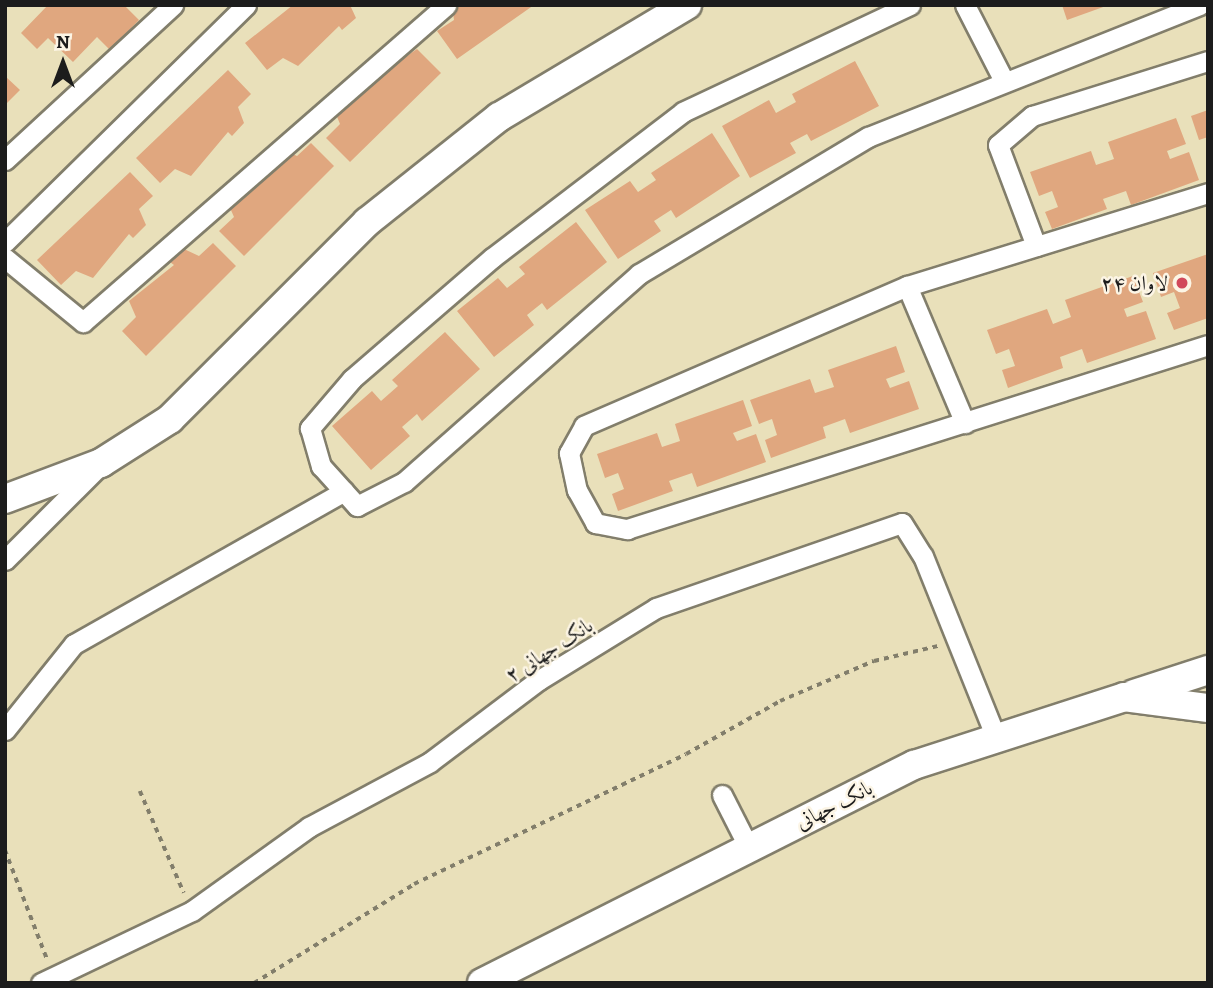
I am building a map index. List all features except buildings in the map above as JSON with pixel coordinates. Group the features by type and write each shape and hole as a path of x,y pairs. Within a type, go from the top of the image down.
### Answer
{"street":[{"path":"5,160 173,5"},
{"path":"5,242 246,5"},
{"path":"5,258 83,322 446,5"},
{"path":"5,560 102,463 170,419 367,222 499,117 687,5"},
{"path":"910,5 683,113 492,258 352,379 310,428 321,466 357,506 404,482 639,274 868,137 1003,79 1200,5"},
{"path":"965,5 1003,79"},
{"path":"1036,246 998,145 1032,116 1208,61"},
{"path":"1208,193 906,286 584,426 569,453 576,489 595,523 626,529 1208,345"},
{"path":"906,286 965,424"},
{"path":"5,499 102,463"},
{"path":"5,730 75,644 344,491"},
{"name":"بانک جهانی ۲","path":"50,981 192,911 309,827 429,762 539,680 656,608 902,523 923,556 996,738"},
{"path":"1124,697 1208,670"},
{"name":"بانک جهانی","path":"482,983 914,765 1124,697 1208,708"},
{"path":"722,795 749,848"}],"path":[{"path":"254,983 414,884 686,754 780,701 874,661 958,641"},
{"path":"140,791 192,911"},
{"path":"5,850 50,981"}],"place":[{"name":"لاوان ۲۴","path":"1182,283"}]}
